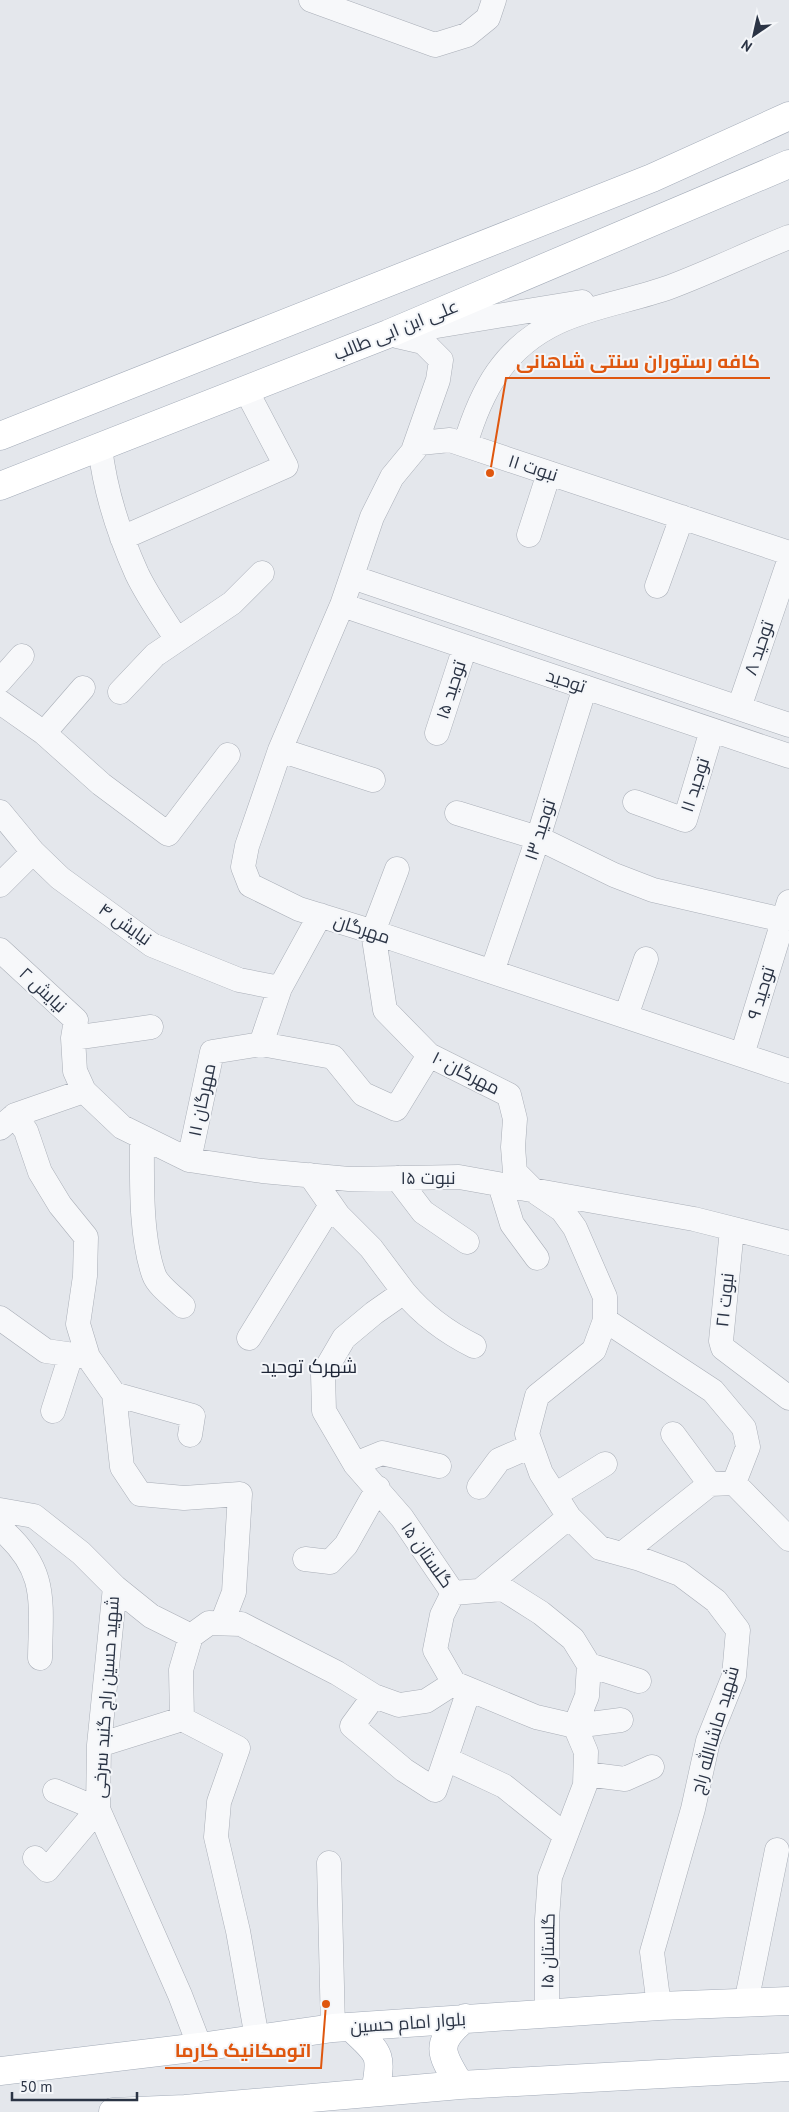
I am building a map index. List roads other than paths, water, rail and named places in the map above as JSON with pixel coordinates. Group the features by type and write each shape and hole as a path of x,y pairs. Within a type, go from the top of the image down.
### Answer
{"main road":[{"path":"0,436 652,178 789,116"},
{"name":"علی ابن ابی طالب","path":"0,486 388,334 789,164"},
{"name":"بلوار امام حسین","path":"0,2071 200,2047 342,2027 659,2006 789,2001"},
{"path":"460,2085 446,2062 443,2053 444,2041 448,2032 465,2018"},
{"path":"342,2027 376,2051 380,2059 375,2092"},
{"path":"113,2112 185,2110 460,2085 789,2067"}],"street":[{"path":"311,0 434,45 467,35 488,18 494,0"},
{"path":"465,445 476,410 494,375 521,344 558,322 670,287 789,237"},
{"path":"388,334 670,287"},
{"path":"388,334 423,342 441,360 438,380 413,451"},
{"path":"122,538 286,466 246,390"},
{"name":"نبوت ۱۱","path":"352,577 372,517 392,478 420,443 450,440 789,553"},
{"path":"100,447 103,479 122,538 138,576 176,640"},
{"path":"529,535 549,473"},
{"path":"657,586 682,517"},
{"name":"توحید ۸","path":"739,708 789,561"},
{"path":"120,692 155,655 232,603 262,572"},
{"name":"مهرگان","path":"352,577 342,605 280,750 247,846 243,867 250,885 299,909 789,1071"},
{"name":"توحید","path":"352,577 789,725"},
{"name":"توحید","path":"342,605 789,756"},
{"name":"توحید ۱۵","path":"437,733 465,647"},
{"path":"0,681 22,656"},
{"name":"توحید ۱۳","path":"492,972 538,838 585,687"},
{"path":"44,733 83,688"},
{"path":"0,702 44,733 101,784 168,834 228,755"},
{"name":"توحید ۱۱","path":"635,802 685,820 712,730"},
{"path":"280,750 373,780"},
{"path":"457,813 538,838 614,875 653,890 786,911"},
{"name":"نیایش ۴","path":"1,815 33,852 60,878 152,945 239,980 280,988"},
{"path":"0,885 33,852"},
{"path":"373,932 397,868"},
{"name":"توحید ۹","path":"742,1055 786,911"},
{"path":"320,915 280,988 262,1044 333,1057 363,1094 396,1108 429,1055"},
{"name":"مهرگان ۱۰","path":"373,932 385,1010 429,1055 509,1095 515,1119 513,1147 515,1172 534,1191"},
{"name":"نیایش ۲","path":"3,958 76,1020 73,1038 75,1071 84,1091"},
{"path":"626,1016 646,959"},
{"path":"73,1038 150,1027"},
{"name":"مهرگان ۱۱","path":"189,1160 212,1052 262,1044"},
{"path":"7,1121 84,1091"},
{"name":"نبوت ۱۵","path":"84,1091 122,1127 189,1160 349,1179 459,1177 694,1219 789,1243"},
{"path":"7,1121 26,1131 40,1172 60,1204 86,1237 85,1276 78,1324 80,1356 54,1411"},
{"path":"142,1137 142,1189 146,1238 154,1277 182,1306"},
{"path":"310,1175 331,1205 371,1248 418,1309 446,1333 474,1346"},
{"path":"397,1178 423,1212 467,1242"},
{"path":"500,1185 512,1224 537,1258"},
{"name":"شهید ماشاالله راج","path":"534,1191 562,1210 575,1228 605,1297 606,1320 594,1350 537,1396 527,1434 541,1473 569,1518 600,1548 680,1574 716,1601 738,1630 734,1676 708,1741 693,1809 652,1952 659,2006"},
{"path":"249,1338 331,1205"},
{"name":"نبوت ۲۱","path":"732,1229 721,1341 723,1348 789,1398"},
{"name":"گلستان ۱۵","path":"404,1292 374,1313 344,1338 323,1374 324,1411 355,1464 378,1488 402,1518 453,1593 503,1589 541,1613 573,1639 589,1665"},
{"path":"0,1318 46,1351 80,1356 114,1394 194,1416 190,1435"},
{"path":"606,1320 713,1391 744,1428 748,1447 734,1483"},
{"path":"114,1394 122,1467 140,1494 184,1498 240,1494 234,1592 222,1623"},
{"path":"673,1434 710,1484"},
{"path":"480,1488 499,1460 531,1446"},
{"path":"355,1464 382,1453 439,1466"},
{"path":"555,1495 605,1464"},
{"path":"622,1554 710,1484 734,1483 789,1539"},
{"path":"305,1559 330,1562 346,1545 378,1488"},
{"name":"شهید حسین راج گنبد سرخی","path":"0,1510 34,1516 81,1553 115,1587 98,1745 98,1809 180,1995 200,2047"},
{"path":"480,1591 569,1518"},
{"path":"0,1528 28,1557 41,1591 40,1658"},
{"path":"115,1587 152,1616 191,1636"},
{"path":"453,1593 442,1615 435,1650 461,1686 536,1717 575,1726 621,1720"},
{"path":"182,1719 181,1670 191,1636 210,1623 241,1624 288,1646 374,1696 398,1705 426,1701 461,1686"},
{"path":"575,1726 588,1696 589,1665 639,1681"},
{"path":"374,1696 352,1726 404,1770 436,1790 446,1759 461,1686"},
{"path":"98,1745 182,1719 238,1748 218,1802 216,1837 238,1931 257,2038"},
{"name":"گلستان ۱۵","path":"547,2013 547,1919 550,1877 585,1784 586,1774 586,1752 575,1726"},
{"path":"446,1759 504,1786 566,1835"},
{"path":"586,1774 624,1779 652,1767"},
{"path":"35,1858 47,1870 98,1809 56,1791"},
{"path":"746,2003 777,1850"},
{"path":"329,1863 342,2027"}],"place":[{"name":"کافه رستوران سنتی شاهانی","path":"490,473"},
{"name":"اتومکانیک کارما","path":"326,2004"}],"district":[{"name":"شهرک توحید","path":"309,1366"}]}
